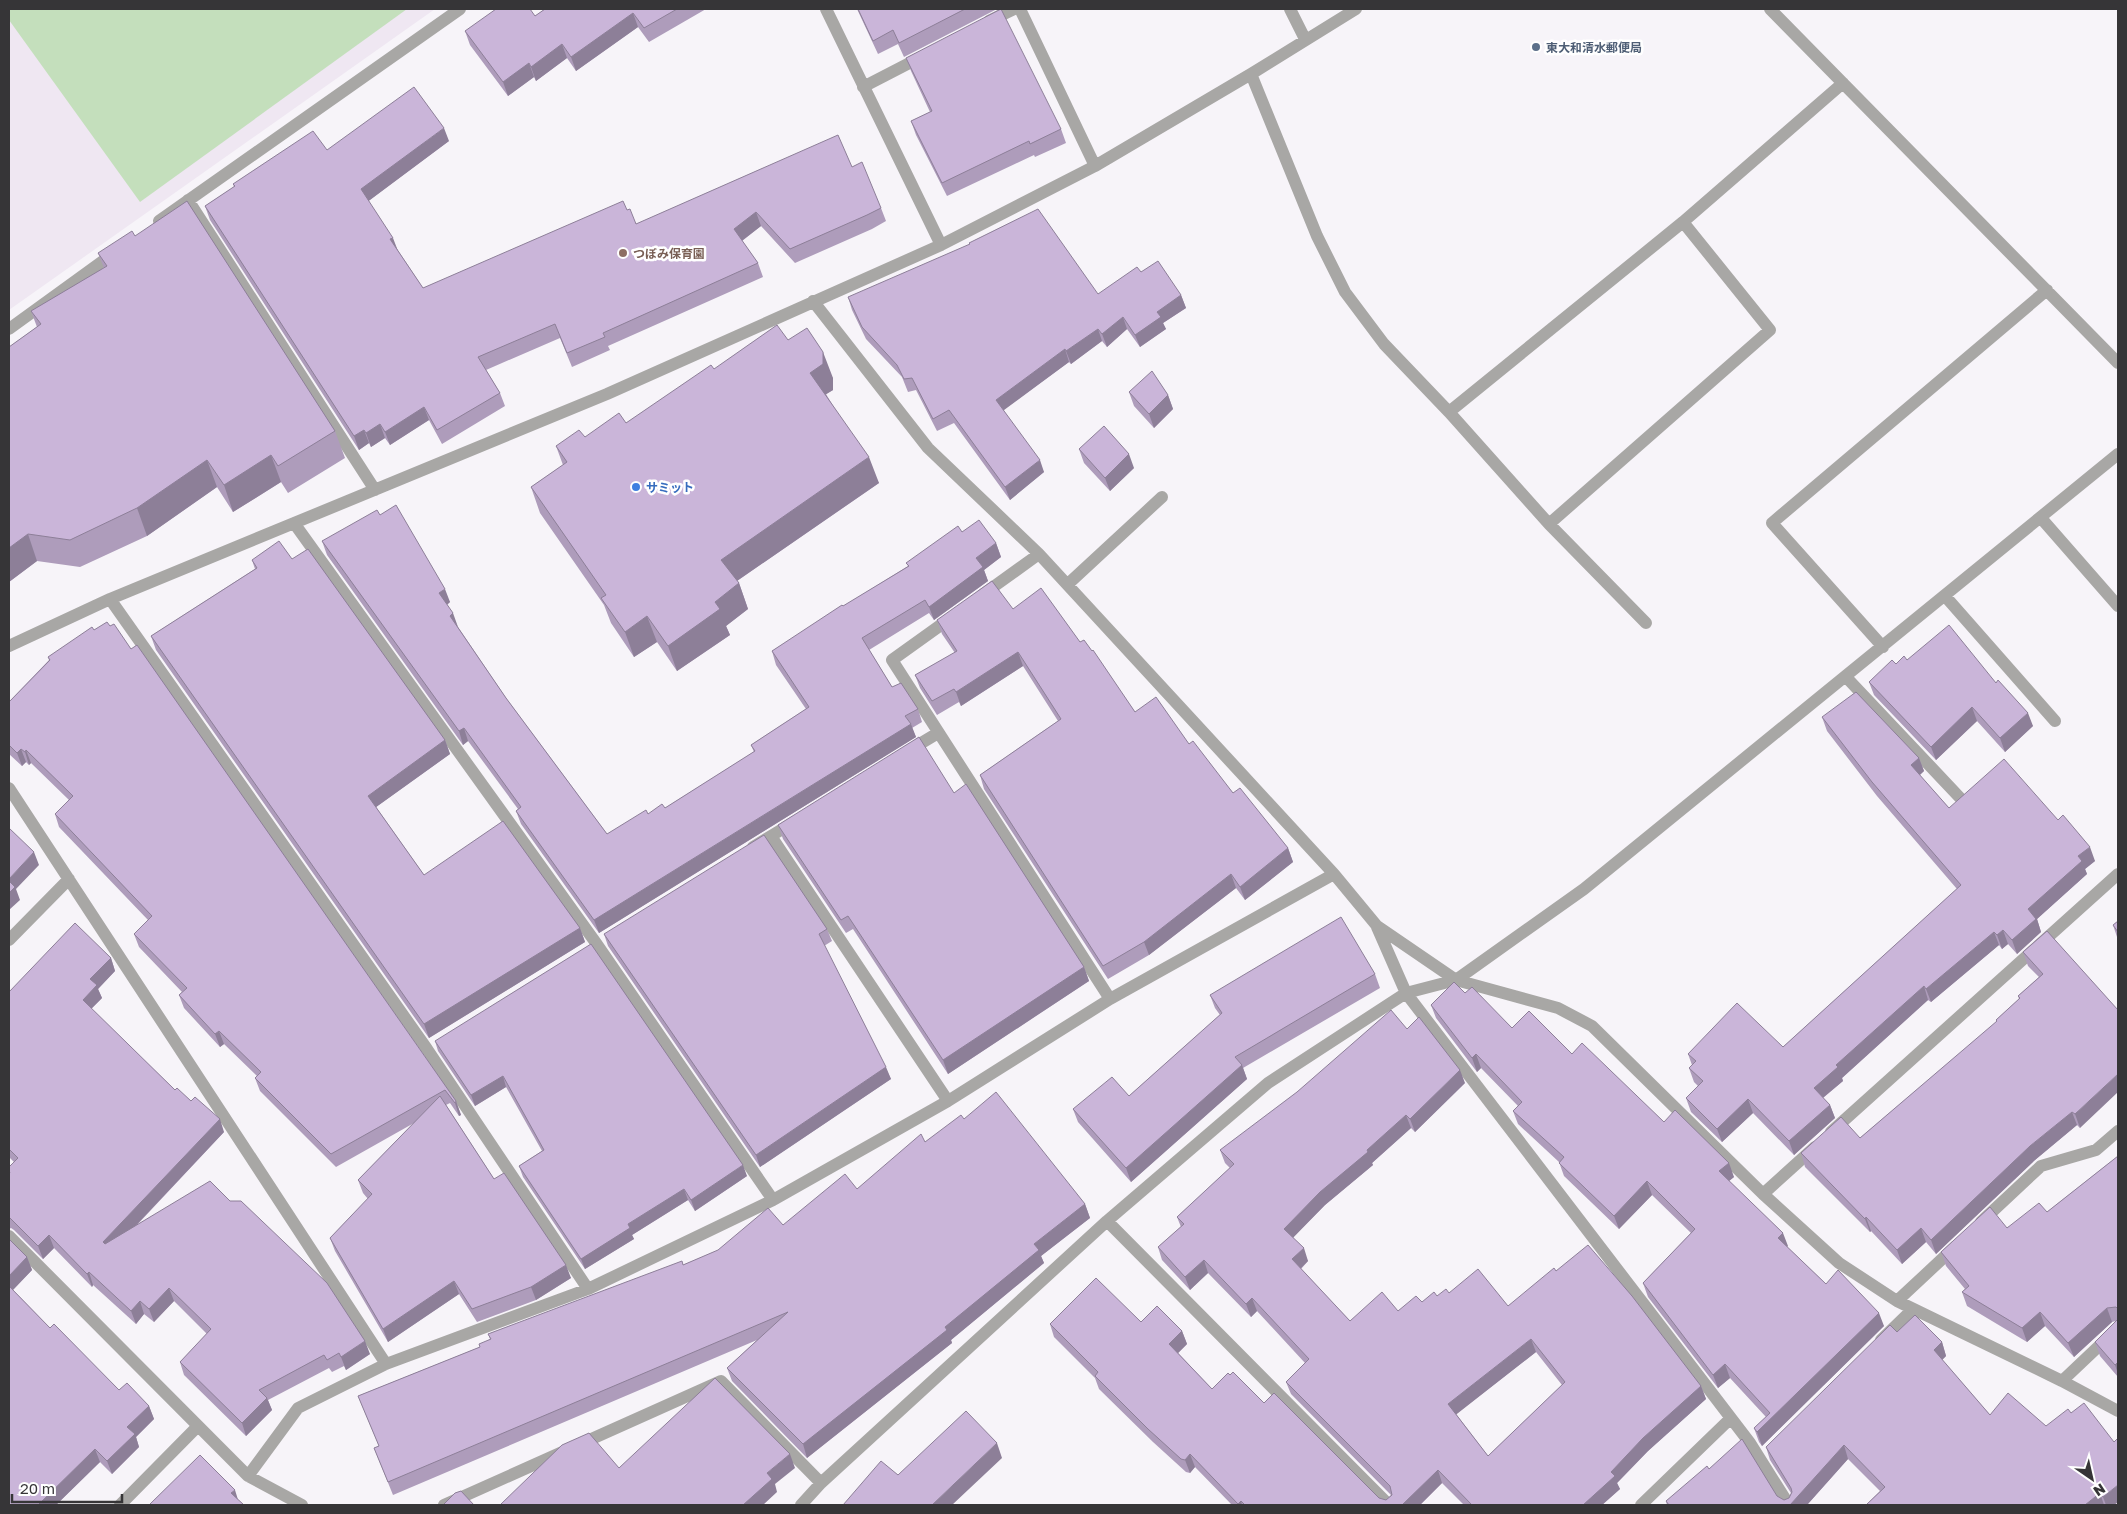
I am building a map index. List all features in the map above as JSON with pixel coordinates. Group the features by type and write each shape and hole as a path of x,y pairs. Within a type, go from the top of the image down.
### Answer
{"street":[{"path":"149,228 460,9"},
{"path":"826,9 941,245"},
{"path":"978,27 1014,9"},
{"path":"1020,9 1095,166"},
{"path":"1290,9 1305,39"},
{"path":"9,646 110,599 607,394 941,245 1095,166 1251,74 1356,9"},
{"path":"1770,9 2118,363"},
{"path":"863,87 934,50"},
{"path":"1251,74 1317,236 1345,292 1384,344 1449,412 1549,524 1646,623"},
{"path":"1449,412 1683,222 1843,84"},
{"path":"188,200 375,490"},
{"path":"1549,524 1770,330 1683,222"},
{"path":"9,329 126,245"},
{"path":"1883,647 1772,523 2047,290"},
{"path":"813,301 928,448 1068,584 1334,874 1377,926 1456,980 1558,1008 1592,1026 1762,1194 1839,1263 1913,1309 2118,1410"},
{"path":"801,1505 821,1484 1107,1221 1268,1084 1406,993 1456,980 1584,889 2118,454"},
{"path":"1068,584 1162,497"},
{"path":"2041,518 2118,606"},
{"path":"294,523 596,943 773,1200"},
{"path":"1039,554 892,660 1110,999"},
{"path":"1945,596 2055,721"},
{"path":"110,599 431,1046 588,1289"},
{"path":"1846,677 1963,801"},
{"path":"896,759 938,733"},
{"path":"9,788 386,1364"},
{"path":"746,852 805,816"},
{"path":"771,836 948,1102"},
{"path":"248,1476 298,1408 386,1364 588,1289 773,1200 948,1102 1110,999 1334,874"},
{"path":"1762,1194 2118,874"},
{"path":"9,940 70,879"},
{"path":"1377,926 1406,993 1731,1418 1764,1455 1789,1505"},
{"path":"1898,1301 2041,1166 2096,1150 2118,1131"},
{"path":"1107,1221 1389,1505"},
{"path":"9,1236 248,1476 302,1505"},
{"path":"1872,1350 1913,1309"},
{"path":"2062,1381 2118,1328"},
{"path":"444,1505 721,1381 821,1484"},
{"path":"1641,1505 1731,1418"},
{"path":"120,1505 197,1426"}],"shaded area":[{"path":"9,9 435,9 9,310"}],"green space":[{"path":"9,9 407,9 140,202 9,20"}],"building":[{"path":"496,9 530,9 535,16 545,9 677,9 644,28 633,13 571,57 562,44 531,67 529,63 503,82 465,31"},
{"path":"858,9 965,9 899,43 893,30 873,41"},
{"path":"1001,9 1061,129 1030,144 1029,141 942,183 911,121 932,111 906,58"},
{"path":"414,87 444,128 361,189 393,238 390,239 423,288 623,201 627,210 630,209 636,224 838,135 852,167 862,162 881,208 790,249 756,212 734,229 758,263 603,333 605,337 567,353 555,324 478,357 500,393 437,430 424,407 385,432 380,424 366,433 364,430 354,436 205,206 235,186 233,184 313,131 327,150"},
{"path":"187,201 335,431 278,466 271,455 224,485 207,460 137,508 70,540 28,534 9,548 9,347 41,324 31,311 107,266 98,253 132,231 135,236"},
{"path":"1038,209 1098,294 1137,267 1141,272 1158,261 1181,295 1157,312 1161,317 1135,335 1123,317 1102,334 1098,329 1066,351 1065,349 996,400 1040,460 1005,487 949,410 933,419 912,378 904,379 897,365 862,327 848,297 970,244"},
{"path":"777,325 788,340 807,328 823,352 823,364 810,373 869,457 721,560 739,583 715,602 720,609 668,646 647,616 625,632 601,598 606,595 531,487 567,462 556,446 579,430 585,437 619,413 626,423 711,365 714,369"},
{"path":"1152,371 1168,395 1149,414 1129,392"},
{"path":"1104,426 1129,454 1105,478 1079,449"},
{"path":"396,505 445,589 439,593 453,613 450,616 506,698 607,834 646,810 648,814 662,804 665,808 755,751 751,745 809,707 772,651 842,605 909,566 906,563 958,526 962,532 979,520 996,543 976,558 983,567 929,607 925,600 862,638 892,687 901,683 918,709 905,716 911,724 594,920 516,811 521,807 464,728 459,731 322,541 377,510 380,515"},
{"path":"279,541 292,559 308,549 445,740 368,796 424,875 503,821 580,928 424,1024 151,636 257,568 252,560"},
{"path":"992,581 1013,609 1041,588 1080,642 1084,640 1093,650 1135,712 1156,697 1189,744 1193,741 1233,793 1240,788 1288,848 1240,887 1231,874 1144,942 1103,966 980,775 1061,719 1018,652 956,692 954,689 932,701 915,675 957,651 937,620"},
{"path":"107,622 110,626 114,624 131,649 137,645 456,1101 455,1103 445,1090 331,1154 255,1078 261,1072 219,1031 215,1034 179,995 187,988 134,934 152,916 55,814 73,796 26,750 25,752 21,749 17,753 9,745 9,702 50,660 48,657 92,627 94,630"},
{"path":"1949,625 1996,683 1998,680 2028,713 2000,738 1972,707 1931,747 1869,682 1892,660 1896,664 1904,656 1907,660"},
{"path":"1856,692 1919,758 1911,765 1949,808 2004,759 2058,820 2063,815 2090,847 2078,856 2082,861 2028,909 2036,919 2012,940 2003,930 1997,935 1994,932 1926,989 1924,986 1836,1065 1838,1067 1814,1088 1830,1105 1789,1141 1748,1099 1717,1129 1686,1098 1703,1081 1689,1068 1696,1061 1688,1054 1737,1003 1783,1047 1961,885 1872,782 1822,717"},
{"path":"919,737 954,793 966,784 1084,967 943,1060 848,916 841,920 778,825"},
{"path":"9,828 34,852 9,879"},
{"path":"764,835 827,929 819,934 886,1067 756,1155 604,934"},
{"path":"9,881 15,887 9,893"},
{"path":"1341,917 1375,974 1235,1057 1242,1065 1126,1168 1073,1109 1112,1077 1129,1096 1222,1013 1210,995"},
{"path":"2118,921 2118,932 2113,925"},
{"path":"75,923 111,958 90,979 97,985 83,1000 175,1090 177,1088 191,1101 195,1097 220,1119 103,1242 105,1244 210,1181 230,1201 241,1201 327,1283 365,1341 341,1357 339,1353 327,1360 324,1355 259,1390 267,1398 242,1423 180,1362 211,1329 169,1288 149,1309 140,1301 131,1311 89,1272 87,1274 49,1235 38,1246 9,1217 9,1167 18,1158 9,1149 9,992"},
{"path":"2047,931 2118,1010 2118,1074 2075,1114 2072,1112 2030,1146 1931,1240 1921,1228 1897,1250 1801,1153 1841,1117 1860,1138 1997,1021 2020,998 2018,996 2043,974 2023,952"},
{"path":"591,944 743,1165 691,1200 684,1189 628,1224 630,1228 581,1259 519,1166 544,1150 503,1076 471,1095 435,1041"},
{"path":"1454,982 1465,993 1472,987 1512,1028 1529,1011 1572,1054 1582,1043 1664,1122 1675,1110 1729,1163 1719,1171 1783,1233 1778,1238 1826,1284 1838,1270 1879,1313 1757,1432 1754,1428 1770,1413 1725,1364 1713,1375 1643,1283 1695,1229 1647,1181 1614,1216 1559,1163 1564,1157 1513,1111 1522,1102 1476,1054 1472,1058 1431,1005"},
{"path":"1391,1010 1407,1029 1419,1017 1460,1070 1410,1119 1406,1115 1367,1150 1368,1152 1320,1192 1284,1229 1304,1248 1292,1259 1350,1321 1382,1292 1398,1311 1416,1296 1422,1302 1434,1292 1437,1296 1446,1289 1449,1293 1478,1269 1508,1306 1554,1268 1556,1271 1588,1245 1632,1296 1701,1386 1643,1438 1611,1472 1615,1476 1583,1505 1472,1505 1438,1470 1402,1505 1245,1505 1241,1501 1238,1504 1190,1454 1185,1460 1181,1459 1148,1429 1095,1376 1098,1372 1050,1324 1096,1278 1141,1322 1157,1306 1182,1331 1169,1344 1212,1389 1228,1373 1230,1375 1233,1372 1264,1403 1274,1393 1379,1498 1386,1500 1392,1495 1390,1486 1286,1382 1309,1359 1252,1298 1246,1304 1204,1260 1185,1277 1158,1247 1184,1224 1177,1217 1234,1164 1220,1150 1297,1092","holes":["1531,1339 1565,1382 1488,1456 1448,1404"]},
{"path":"996,1092 1085,1204 1034,1244 1039,1250 945,1327 947,1330 803,1444 727,1368 788,1312 388,1482 374,1448 379,1446 358,1396 480,1347 479,1344 491,1339 488,1334 682,1261 683,1265 718,1250 768,1208 783,1225 845,1174 857,1189 921,1134 925,1142 961,1115 964,1119"},
{"path":"440,1096 494,1179 504,1173 566,1265 531,1287 472,1309 454,1281 383,1329 330,1238 372,1194 358,1180"},
{"path":"2118,1156 2118,1309 2116,1307 2107,1308 2068,1343 2040,1312 2022,1328 1962,1292 1969,1286 1941,1252 1990,1207 2007,1228 2039,1203 2047,1212"},
{"path":"9,1239 27,1257 9,1276"},
{"path":"9,1286 50,1328 54,1324 119,1390 127,1383 149,1406 127,1427 135,1434 107,1461 95,1449 38,1505 9,1505"},
{"path":"1915,1315 1942,1342 1934,1350 1990,1415 2008,1393 2046,1426 2068,1409 2071,1413 2084,1403 2114,1442 2118,1438 2118,1485 2103,1497 2100,1493 2085,1505 1866,1505 1885,1487 1844,1445 1790,1505 1669,1505 1666,1501 1707,1466 1709,1469 1742,1439 1777,1496 1784,1500 1789,1498 1792,1492 1791,1488 1766,1447 1890,1325 1897,1332"},
{"path":"2118,1319 2118,1362 2115,1365 2095,1342"},
{"path":"715,1378 790,1454 767,1473 772,1479 743,1505 500,1505 562,1445 589,1433 619,1468"},
{"path":"966,1411 997,1443 932,1505 843,1505 881,1461 898,1475"},
{"path":"200,1455 235,1490 231,1493 244,1505 149,1505"},
{"path":"461,1491 474,1505 443,1505 455,1493"}],"place":[{"name":"東大和清水郵便局","path":"1536,47"},
{"name":"つぼみ保育園","path":"623,253"},
{"name":"サミット","path":"636,487"}]}
